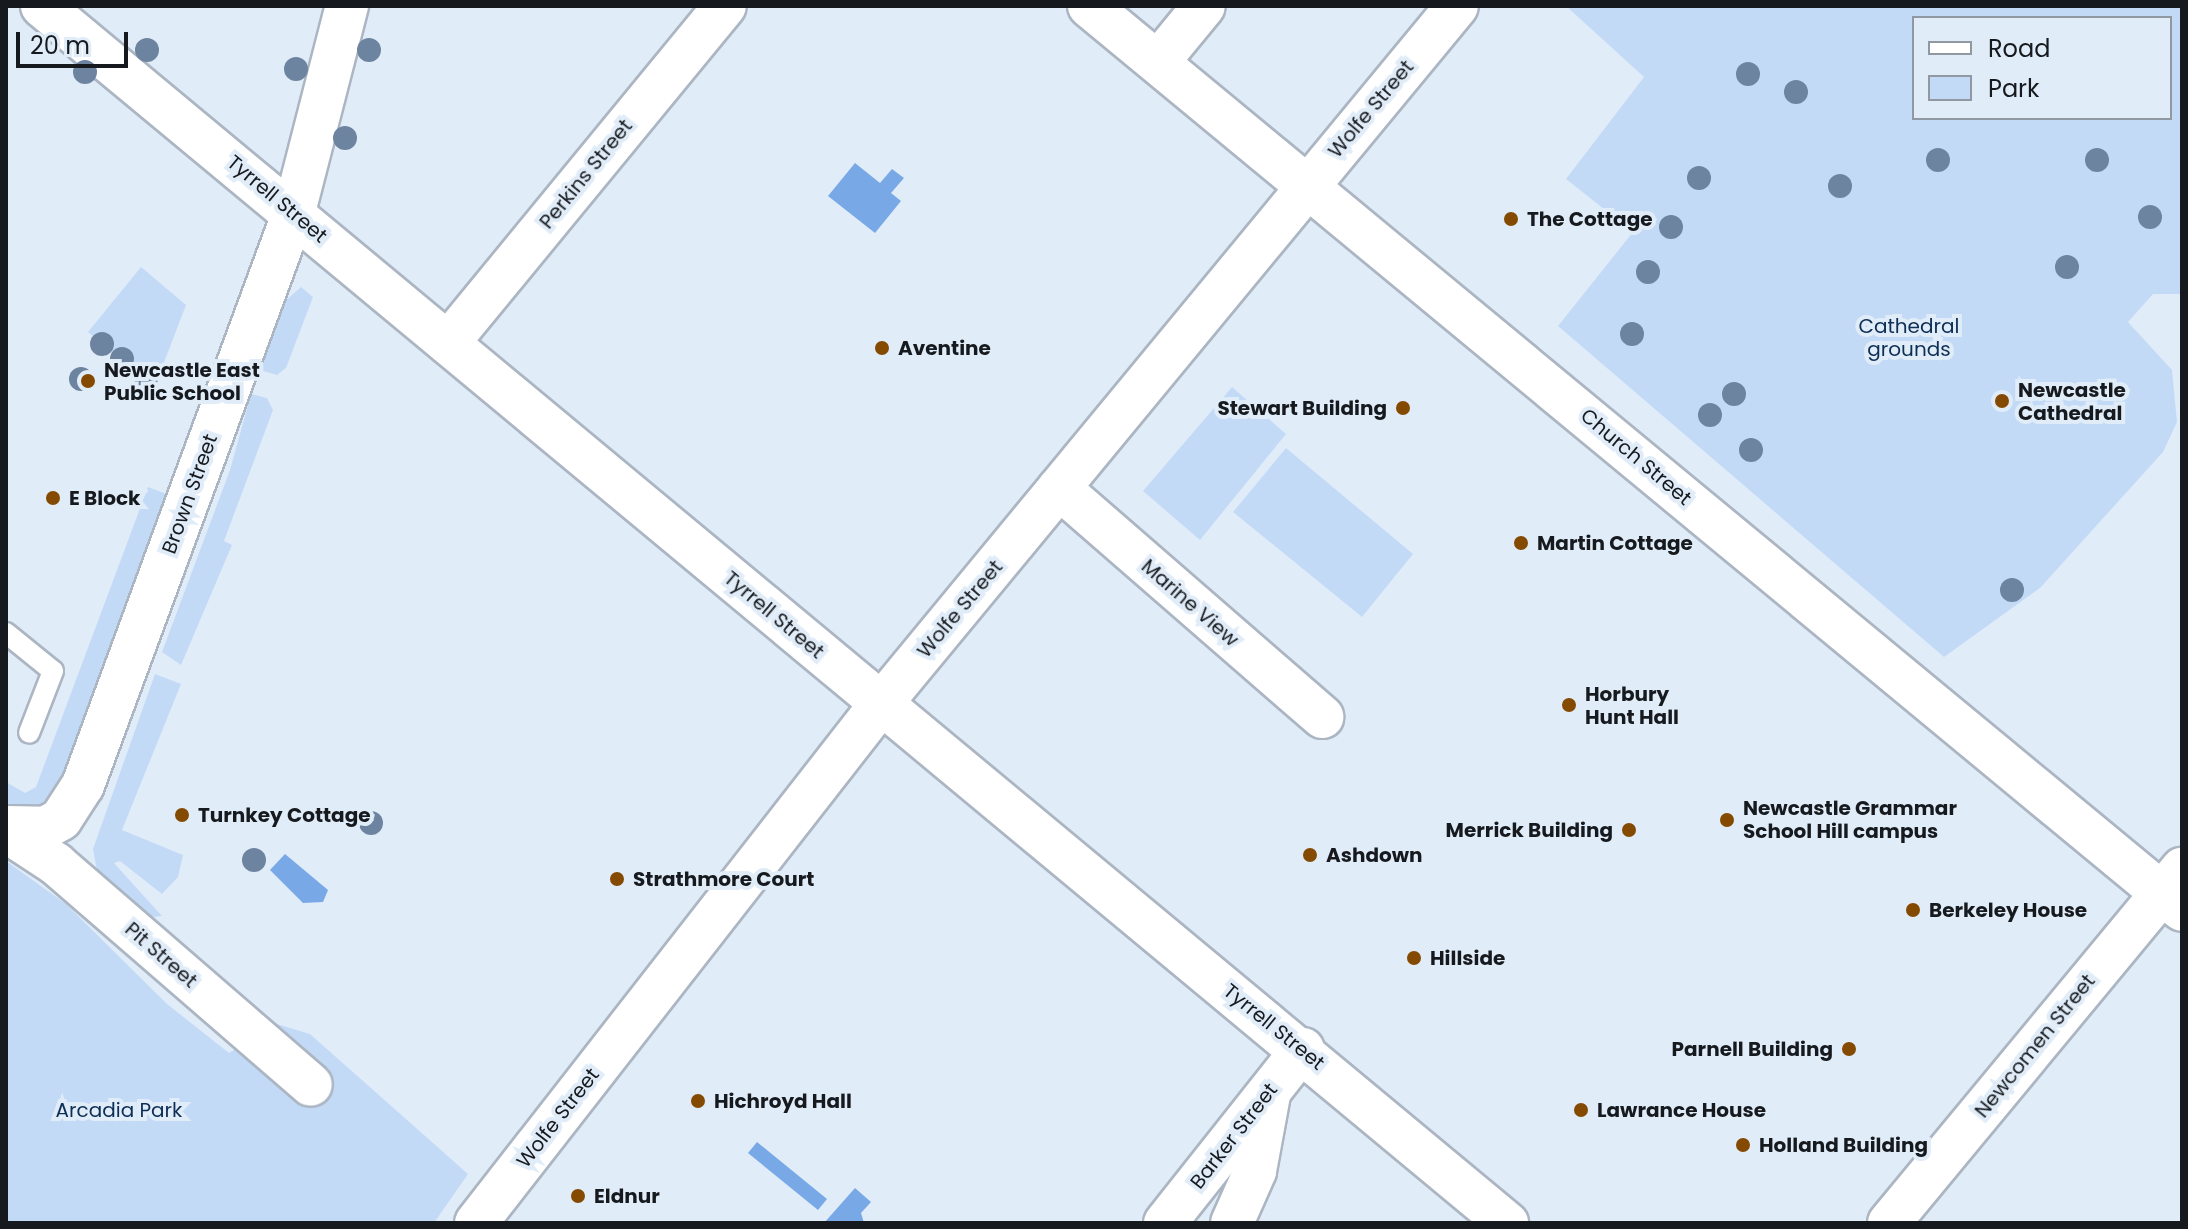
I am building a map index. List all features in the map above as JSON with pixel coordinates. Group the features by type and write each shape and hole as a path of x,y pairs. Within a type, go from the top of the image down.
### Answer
{"street":[{"name":"Tyrrell Street","path":"42,6 294,212 880,705 1303,1049 1507,1223"},
{"name":"Brown Street","path":"19,828 61,819 83,785 294,212 347,6"},
{"name":"Perkins Street","path":"448,343 725,6"},
{"name":"Church Street","path":"1089,6 2175,891"},
{"path":"1158,62 1204,6"},
{"name":"Wolfe Street","path":"476,1223 880,705 1457,6"},
{"name":"Marine View","path":"1059,488 1322,717"},
{"name":"Pit Street","path":"19,828 56,864 311,1085"},
{"name":"Newcomen Street","path":"1889,1223 2175,891"},
{"name":"Barker Street","path":"1165,1223 1303,1049"},
{"path":"1232,1223 1255,1171 1270,1090"}],"lane":[{"path":"6,633 53,671 29,733"}],"green space":[{"name":"Cathedral grounds","path":"1566,6 2182,6 2182,294 2153,294 2128,322 2172,370 2177,422 2163,452 2040,588 1944,657 1558,326 1633,232 1566,179 1644,77"},
{"path":"141,267 186,305 155,386 88,332"},
{"path":"301,287 313,297 286,368 277,375 260,370 284,302"},
{"path":"1232,387 1286,434 1200,540 1143,491"},
{"path":"251,394 267,398 273,410 224,541 232,545 181,665 162,652 230,470"},
{"path":"1286,448 1413,554 1362,617 1233,512"},
{"path":"148,487 169,495 58,789 41,804 6,806 6,782 25,793 36,787"},
{"path":"155,674 181,684 122,830 183,855 178,877 162,894 120,861 114,863 162,916 143,918 98,876 93,849"},
{"name":"Arcadia Park","path":"6,861 66,904 167,1004 229,1053 277,1024 310,1034 468,1174 434,1223 6,1223"}],"water":[{"path":"855,163 880,183 892,169 904,178 891,193 901,201 875,233 828,196"},
{"path":"285,854 328,890 323,902 303,903 270,870"},
{"path":"757,1142 827,1199 818,1210 748,1153"},
{"path":"855,1188 871,1202 861,1213 864,1223 824,1223"}],"place":[{"name":"The Cottage","path":"1511,219"},
{"name":"Aventine","path":"882,348"},
{"name":"Newcastle East Public School","path":"88,381"},
{"name":"Newcastle Cathedral","path":"2002,401"},
{"name":"Stewart Building","path":"1403,408"},
{"name":"E Block","path":"53,498"},
{"name":"Martin Cottage","path":"1521,543"},
{"name":"Horbury Hunt Hall","path":"1569,705"},
{"name":"Turnkey Cottage","path":"182,815"},
{"name":"Newcastle Grammar School Hill campus","path":"1727,820"},
{"name":"Merrick Building","path":"1629,830"},
{"name":"Ashdown","path":"1310,855"},
{"name":"Strathmore Court","path":"617,879"},
{"name":"Berkeley House","path":"1913,910"},
{"name":"Hillside","path":"1414,958"},
{"name":"Parnell Building","path":"1849,1049"},
{"name":"Hichroyd Hall","path":"698,1101"},
{"name":"Lawrance House","path":"1581,1110"},
{"name":"Holland Building","path":"1743,1145"},
{"name":"Eldnur","path":"578,1196"}]}
